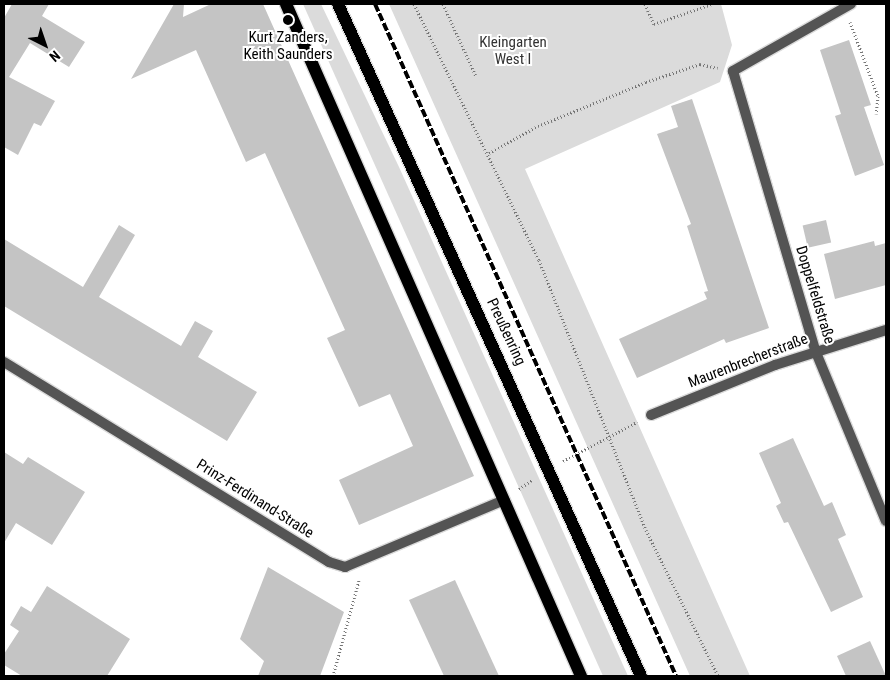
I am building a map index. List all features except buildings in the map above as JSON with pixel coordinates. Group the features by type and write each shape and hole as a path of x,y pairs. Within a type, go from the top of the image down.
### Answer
{"main road":[{"path":"286,4 581,676"},
{"name":"Preußenring","path":"338,4 640,676"}],"street":[{"path":"733,72 847,6"},
{"name":"Doppelfeldstraße","path":"733,72 815,350 886,521"},
{"name":"Maurenbrecherstraße","path":"652,415 815,350 886,330"},
{"name":"Prinz-Ferdinand-Straße","path":"4,362 329,562 345,567 364,562 504,500"}],"path":[{"path":"414,4 489,153 539,260 646,530 718,676"},
{"path":"443,4 476,76"},
{"path":"645,4 654,24 712,4"},
{"path":"847,6 878,96 876,114"},
{"path":"489,153 538,126 646,82 700,64 733,72"},
{"path":"608,436 652,415"},
{"path":"333,676 364,562"}],"green space":[{"path":"303,4 321,4 399,167 628,676 603,676"},
{"name":"Kleingarten West I","path":"389,4 721,4 732,45 720,82 525,169 750,676 690,676"}],"railway":[{"path":"375,4 676,676"}],"place":[{"name":"Kurt Zanders, Keith Saunders","path":"288,20"}]}
